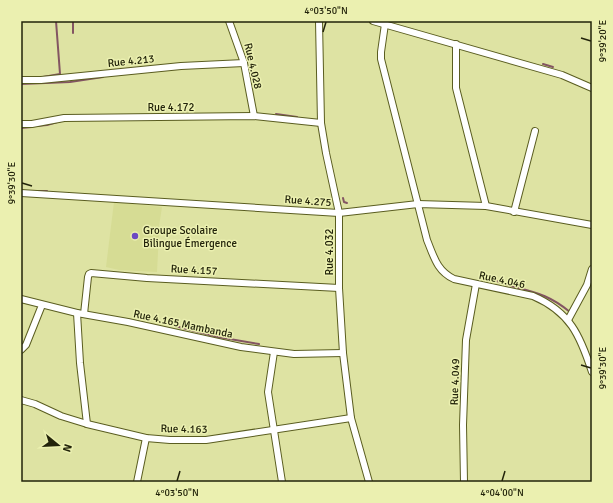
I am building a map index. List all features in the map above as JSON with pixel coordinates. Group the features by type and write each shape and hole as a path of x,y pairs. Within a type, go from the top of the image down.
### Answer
{"street":[{"name":"Rue 4.028","path":"229,21 244,63 254,116"},
{"name":"Rue 4.032","path":"318,21 321,123 339,213 339,288 343,353 351,418 369,482"},
{"path":"373,21 562,75 592,88"},
{"name":"Rue 4.046","path":"385,24 380,52 381,59 427,240 438,266 446,275 454,279 533,296 544,301 560,312 568,320 581,341 592,372"},
{"path":"456,44 456,88 486,206"},
{"name":"Rue 4.213","path":"21,80 41,80 181,66 244,63"},
{"name":"Rue 4.172","path":"21,124 32,124 64,118 254,116 321,123"},
{"path":"514,212 535,130"},
{"name":"Rue 4.275","path":"21,193 339,213 418,204 486,206 592,225"},
{"path":"568,320 589,287 592,269"},
{"name":"Rue 4.157","path":"84,314 88,277 91,273 147,278 339,288"},
{"name":"Rue 4.049","path":"464,482 463,425 466,340 476,284"},
{"name":"Rue 4.165 Mambanda","path":"21,299 77,313 128,322 241,347 294,354 343,353"},
{"path":"21,350 26,345 42,305"},
{"path":"77,313 80,363 87,424"},
{"path":"274,352 268,392 282,482"},
{"name":"Rue 4.163","path":"21,400 35,404 61,416 87,424 146,438 170,440 206,440 351,418"},
{"path":"137,482 146,438"}],"shaded area":[{"name":"Groupe Scolaire Bilingue Émergence","path":"114,202 162,207 158,233 157,272 119,270 106,267"}],"waterway":[{"path":"33,77 60,74 56,21"},
{"path":"73,21 73,33"},
{"path":"543,64 553,67"},
{"path":"21,84 70,82 103,77"},
{"path":"276,114 297,117"},
{"path":"240,119 247,119"},
{"path":"36,126 61,121"},
{"path":"21,128 32,127"},
{"path":"32,191 47,191"},
{"path":"343,198 344,202 347,203"},
{"path":"487,278 542,295 563,306 570,312"},
{"path":"175,326 218,337 259,344"}],"place":[{"name":"Groupe Scolaire Bilingue Émergence","path":"135,236"}]}
